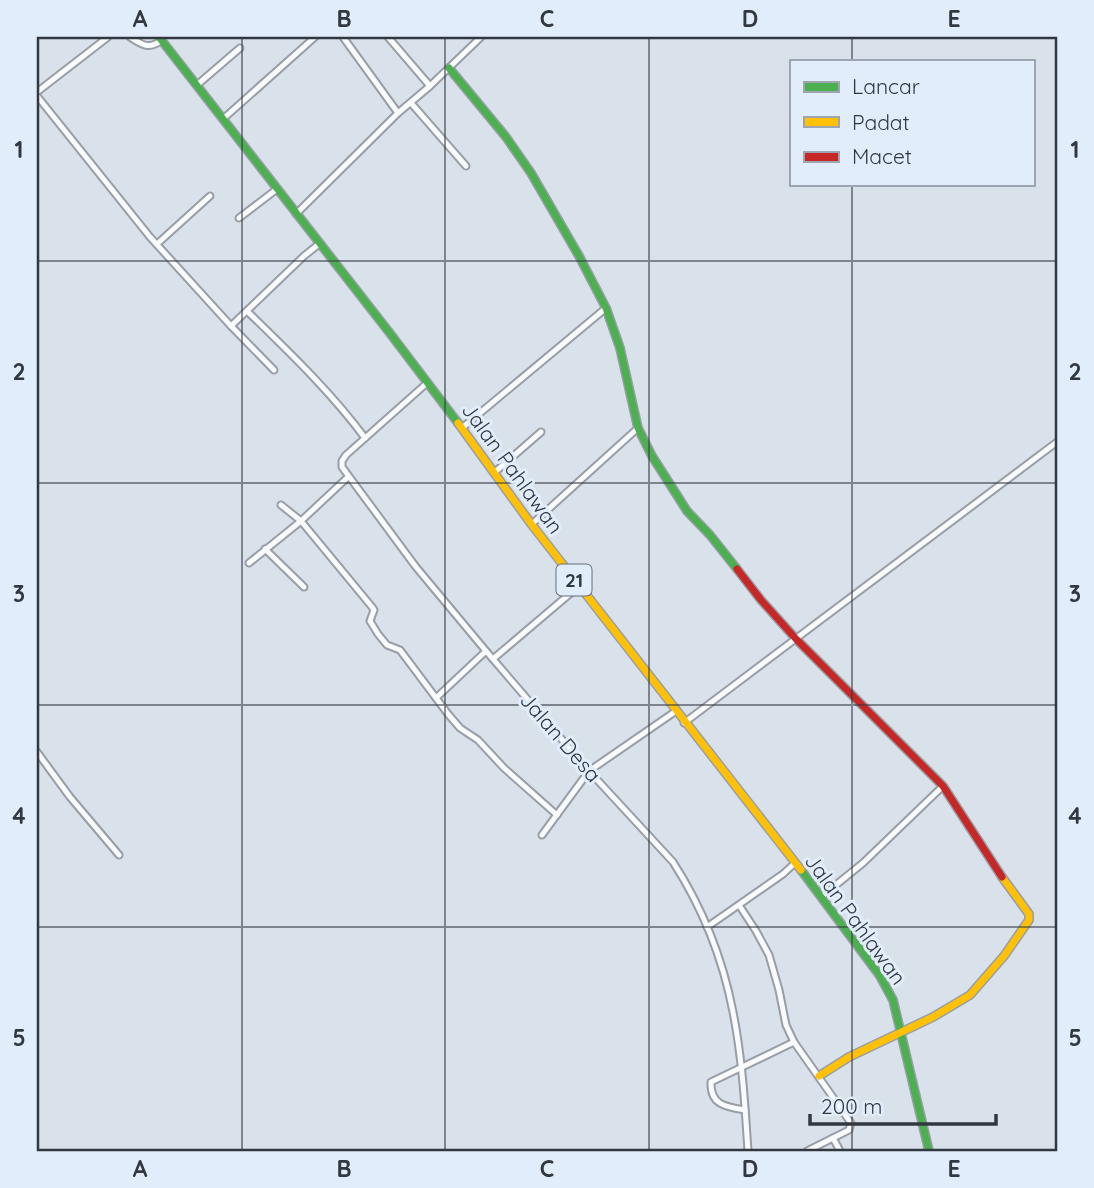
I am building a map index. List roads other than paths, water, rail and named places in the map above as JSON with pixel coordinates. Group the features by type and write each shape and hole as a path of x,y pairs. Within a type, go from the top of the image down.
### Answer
{"main road":[{"name":"Jalan Pahlawan","path":"160,39 389,332 532,525 880,976 892,1000 902,1033 929,1151"},
{"path":"449,68 506,137 531,173 579,256 606,308 620,348 638,428 652,456 687,510 796,639 943,786 993,865 1028,912 1030,920 1004,956 970,995 902,1033 849,1057 818,1076"}],"street":[{"path":"108,37 37,94 157,244 274,370"},
{"path":"130,37 148,46 155,45 160,39"},
{"path":"223,119 315,37"},
{"path":"343,37 398,113"},
{"path":"388,37 430,86"},
{"path":"296,214 398,113 481,37"},
{"path":"197,85 240,48"},
{"path":"411,103 466,166"},
{"path":"239,218 277,189"},
{"path":"157,244 211,196"},
{"path":"231,326 319,244"},
{"path":"462,428 606,308"},
{"path":"247,311 340,407 365,438"},
{"path":"249,563 301,522 348,477 342,467 342,461 427,383"},
{"path":"532,525 638,428"},
{"path":"495,472 541,432"},
{"path":"684,723 1057,442"},
{"name":"Jalan Desa","path":"348,477 416,568 589,771 673,862 682,877 707,927 727,985 741,1068 748,1151"},
{"path":"281,505 301,522 372,607 374,610 370,622 378,634 388,646 400,650 460,728 478,740 504,768 557,815"},
{"path":"265,549 304,587"},
{"path":"493,659 579,586"},
{"path":"436,698 486,651"},
{"path":"542,835 589,771 676,711"},
{"path":"37,752 70,797 119,855"},
{"path":"821,897 863,863 943,786"},
{"path":"707,927 795,863"},
{"path":"738,905 769,955 786,1025 794,1042 851,1123 849,1130 807,1151"},
{"path":"745,1110 719,1104 712,1094 712,1080 794,1042"},
{"path":"833,1138 839,1151"}]}
